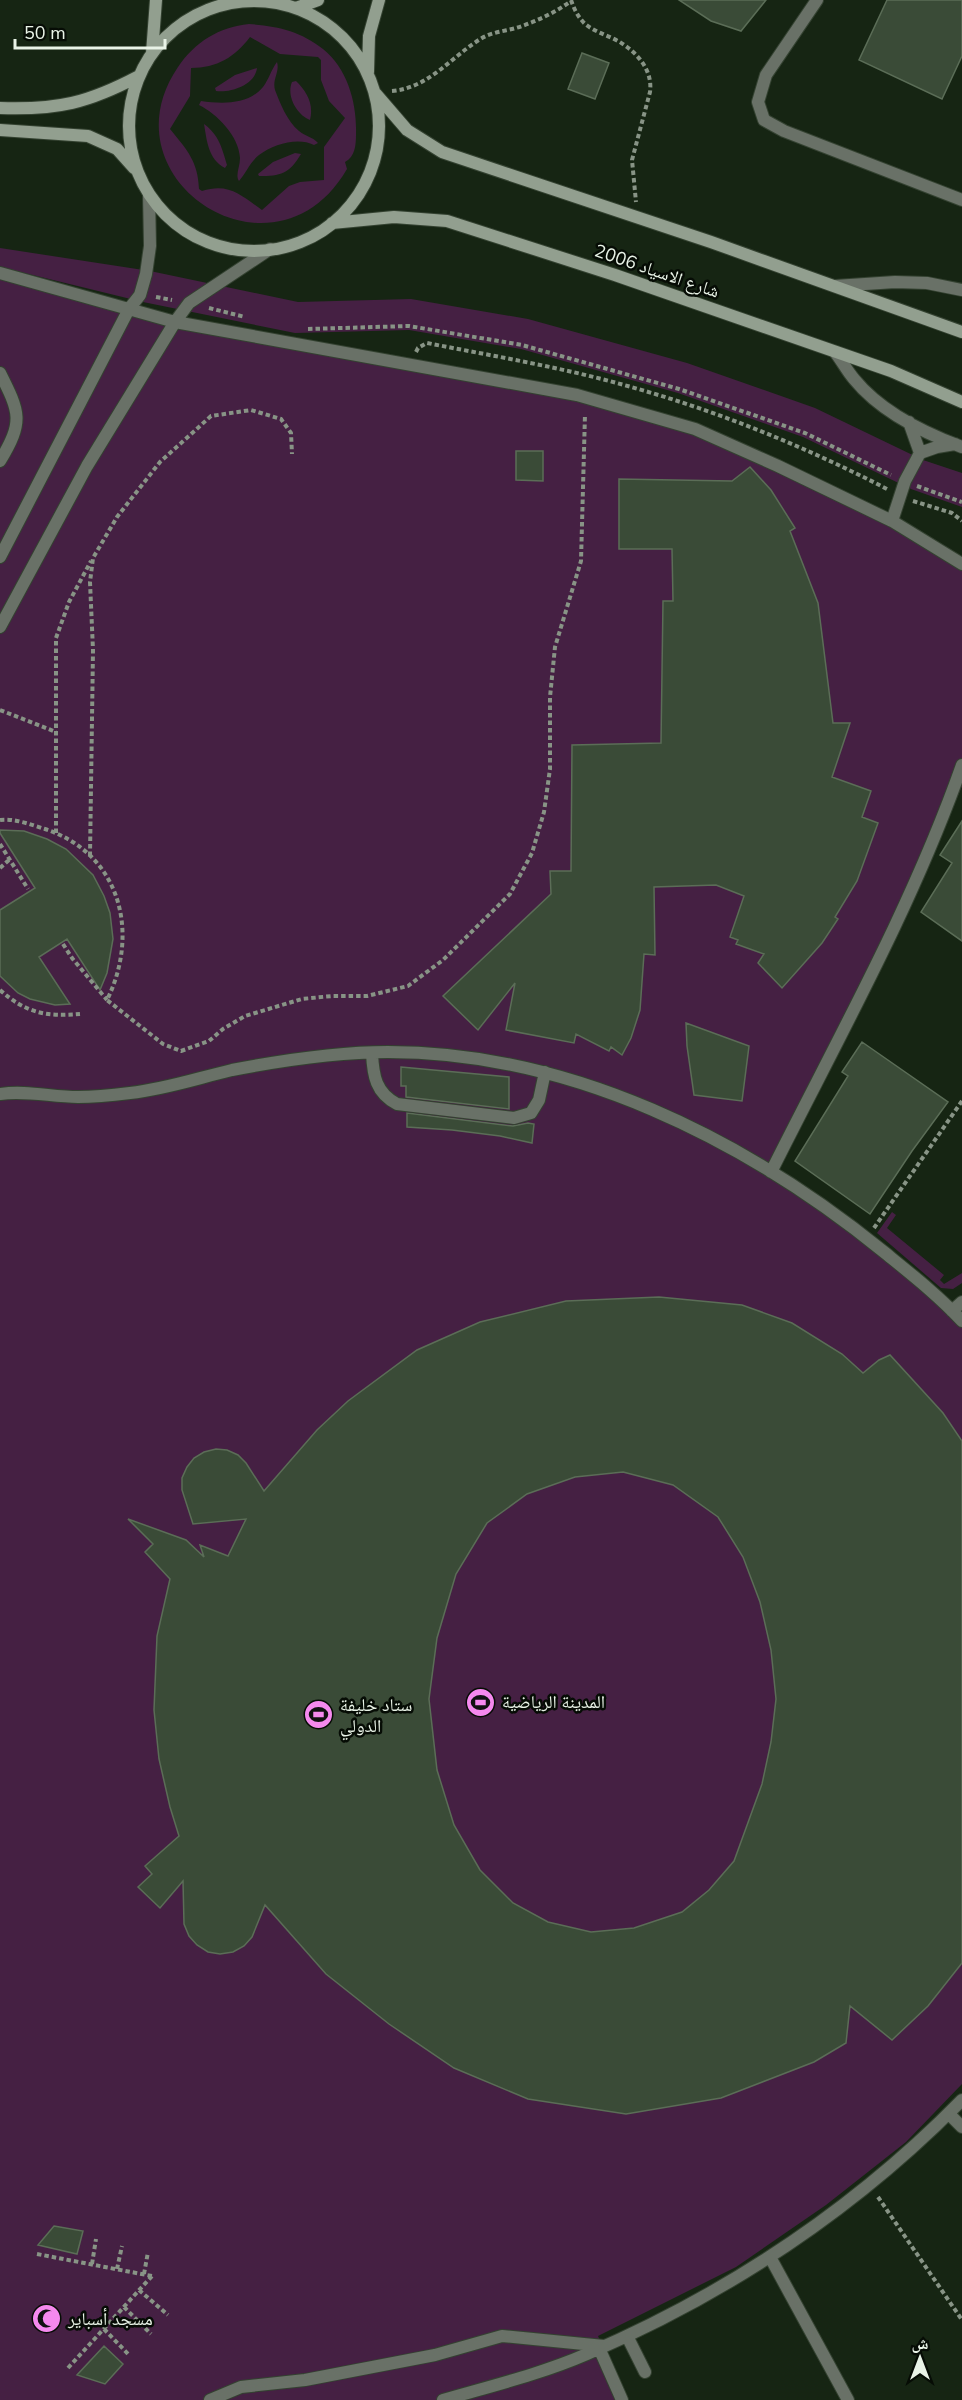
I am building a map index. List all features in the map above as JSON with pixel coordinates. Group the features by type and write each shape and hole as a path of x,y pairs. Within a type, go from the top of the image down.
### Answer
{"main road":[{"path":"152,53 156,0"},
{"path":"259,0 296,8 330,26 345,39 368,73 375,93 380,129 374,165 357,197 332,223 303,241 270,249 250,250 211,243 176,224 149,195 137,171 129,140 129,123 130,107 139,76 152,53 165,38 198,14 228,4 259,0"},
{"path":"296,8 318,0"},
{"path":"368,73 369,36 379,0"},
{"path":"0,108 53,108 83,101 139,76"},
{"path":"375,93 407,130 442,152 634,216 962,332"},
{"path":"0,130 88,136 117,150 137,171"},
{"name":"شارع الاسياد 2006","path":"332,223 394,217 447,221 615,275 891,371 962,402"}],"lane":[{"path":"817,0 766,75 758,102 764,120 784,131 962,200"},
{"path":"0,556 129,309 140,295 150,246 149,195"},
{"path":"0,627 87,466 189,303 270,249"},
{"path":"0,273 176,322 429,367 586,398 695,429 892,521 962,564"},
{"path":"834,286 895,282 927,283 962,290"},
{"path":"836,352 854,380 878,401 909,422 958,445"},
{"path":"0,373 16,405 18,420 11,442 0,461"},
{"path":"909,422 920,453"},
{"path":"892,521 905,481 920,453 937,447 958,445"},
{"path":"771,1172 885,950 925,861 962,765"},
{"path":"0,1094 16,1092 78,1097 128,1094 169,1088 230,1071 309,1057 388,1052 472,1057 545,1072 621,1096 690,1126 771,1172 867,1238 957,1306 962,1321"},
{"path":"372,1053 373,1071 378,1087 386,1098 397,1104 514,1118 531,1113 539,1100 545,1072"},
{"path":"0,1086 16,1092"},
{"path":"443,2400 520,2378 602,2347 744,2274 819,2224 869,2184 962,2100"},
{"path":"949,2114 962,2127"},
{"path":"770,2257 848,2400"},
{"path":"210,2400 241,2387 305,2380 435,2355 502,2336 602,2347"},
{"path":"627,2336 645,2372"},
{"path":"602,2347 622,2400"}],"path":[{"path":"375,93 412,88 424,82 484,37 520,27 558,10 571,1 585,24 618,41 649,71 650,92 633,160 636,205 634,216"},
{"path":"63,944 108,1000 163,1044 181,1051 209,1041 223,1029 245,1016 302,999 367,996 408,986 442,960 510,894 532,853 544,812 550,769 550,698 555,647 581,561 586,398"},
{"path":"57,833 56,638 69,602 117,517 160,462 211,416 251,410 281,420 291,433 292,453"},
{"path":"90,857 93,662 90,582 93,558"},
{"path":"0,710 56,732"},
{"path":"0,820 30,824 57,833 78,845 101,868 118,898 124,920 124,951 117,981 108,1000"},
{"path":"0,844 28,889"},
{"path":"0,868 10,859"},
{"path":"0,990 15,1003 52,1016 80,1014"},
{"path":"867,1238 962,1102"},
{"path":"869,2184 962,2320"},
{"path":"92,2264 96,2239"},
{"path":"117,2269 122,2246"},
{"path":"144,2274 148,2252"},
{"path":"37,2254 152,2276 68,2368"},
{"path":"139,2290 168,2315"},
{"path":"124,2307 151,2334"},
{"path":"104,2329 130,2356"}],"shaded area":[{"path":"249,24 279,28 314,43 332,57 339,66 353,99 356,142 353,154 345,162 347,169 316,205 279,221 242,221 207,207 179,182 162,148 160,109 178,67 200,43 218,32","holes":["250,37 280,54 318,57 321,60 321,80 329,101 345,118 324,147 324,180 300,182 289,186 262,210 228,189 202,191 199,189 194,163 170,129 190,96 191,68 209,66 225,60"]},
{"path":"277,62 278,69 274,86 284,112 299,131 318,143 314,145 301,142 286,143 265,151 256,158 239,181 240,158 236,142 220,120 199,105 201,101 226,103 250,97 263,87"},
{"path":"257,68 252,79 241,87 228,91 216,91 215,88 235,75"},
{"path":"296,81 309,99 310,120 301,114 292,99 290,93 292,82"},
{"path":"204,124 219,142 227,165 225,168 212,155 207,143"},
{"path":"295,153 301,154 284,173 259,176 258,174 273,162"},
{"path":"0,248 150,271 298,302 411,299 528,319 687,363 815,408 923,460 962,473 962,507 911,489 803,437 678,393 521,349 409,330 295,333 143,302 0,267"},
{"name":"المدينة الرياضية","path":"0,273 175,322 577,395 695,429 778,466 962,564 962,786 924,876 766,1173 834,1216 962,1319 962,2084 906,2142 826,2205 736,2267 598,2336 627,2400 0,2400"},
{"path":"892,1212 896,1215 887,1228 944,1275 940,1280 944,1284 962,1273 962,1283 953,1289 941,1288 877,1233"}],"building":[{"path":"679,0 766,0 741,31 711,21"},
{"path":"887,0 962,0 962,56 942,99 859,60"},
{"path":"582,53 609,63 595,99 568,89"},
{"path":"516,451 543,451 543,481 516,480"},
{"path":"750,467 771,490 795,528 790,531 818,603 833,723 850,723 832,777 871,791 862,817 878,823 857,881 835,917 838,919 822,943 782,988 758,963 764,954 736,944 738,940 730,937 744,896 716,885 654,887 655,955 644,954 640,1010 631,1038 622,1055 611,1047 609,1051 576,1034 574,1043 506,1030 515,983 478,1030 443,996 551,894 550,871 571,871 572,745 661,743 663,601 673,601 672,549 619,549 619,479 732,481"},
{"path":"962,821 962,941 921,912 952,863 940,855"},
{"path":"0,830 24,831 47,839 66,849 93,875 110,913 113,939 107,973 100,990 67,939 39,957 70,1004 55,1005 30,999 18,993 0,976 0,910 35,888"},
{"path":"686,1023 749,1046 742,1101 694,1095"},
{"path":"862,1042 948,1102 870,1214 795,1161 848,1076 842,1072"},
{"path":"401,1067 509,1077 509,1109 406,1097 406,1086 401,1086"},
{"path":"407,1113 513,1126 534,1124 532,1143 500,1136 407,1127"},
{"name":"ستاد خليفة الدولي","path":"659,1297 742,1305 792,1323 842,1354 863,1373 879,1360 890,1355 943,1413 962,1441 962,1963 928,2006 892,2040 850,2006 846,2043 814,2062 721,2098 626,2114 528,2099 454,2068 389,2024 326,1974 265,1905 252,1937 244,1946 233,1952 220,1954 208,1952 189,1936 184,1924 183,1881 160,1908 138,1887 152,1874 145,1866 179,1836 159,1759 154,1710 157,1636 170,1579 145,1552 153,1544 128,1519 186,1540 204,1557 200,1545 228,1556 246,1519 193,1524 182,1490 182,1478 194,1458 216,1449 227,1450 238,1455 246,1463 264,1491 317,1430 348,1401 417,1350 480,1322 566,1301","holes":["623,1472 673,1485 718,1517 743,1557 760,1602 771,1650 776,1699 771,1742 762,1784 734,1861 709,1890 682,1912 634,1928 591,1932 548,1922 513,1903 480,1870 454,1825 437,1770 429,1699 437,1638 456,1574 487,1523 527,1494 575,1477"]},
{"path":"54,2226 83,2231 77,2254 38,2245"},
{"path":"104,2346 123,2364 105,2384 77,2375"}],"place":[{"name":"المدينة الرياضية","path":"481,1702"},
{"name":"ستاد خليفة الدولي","path":"319,1715"},
{"name":"مسجد أسباير","path":"47,2319"}]}
